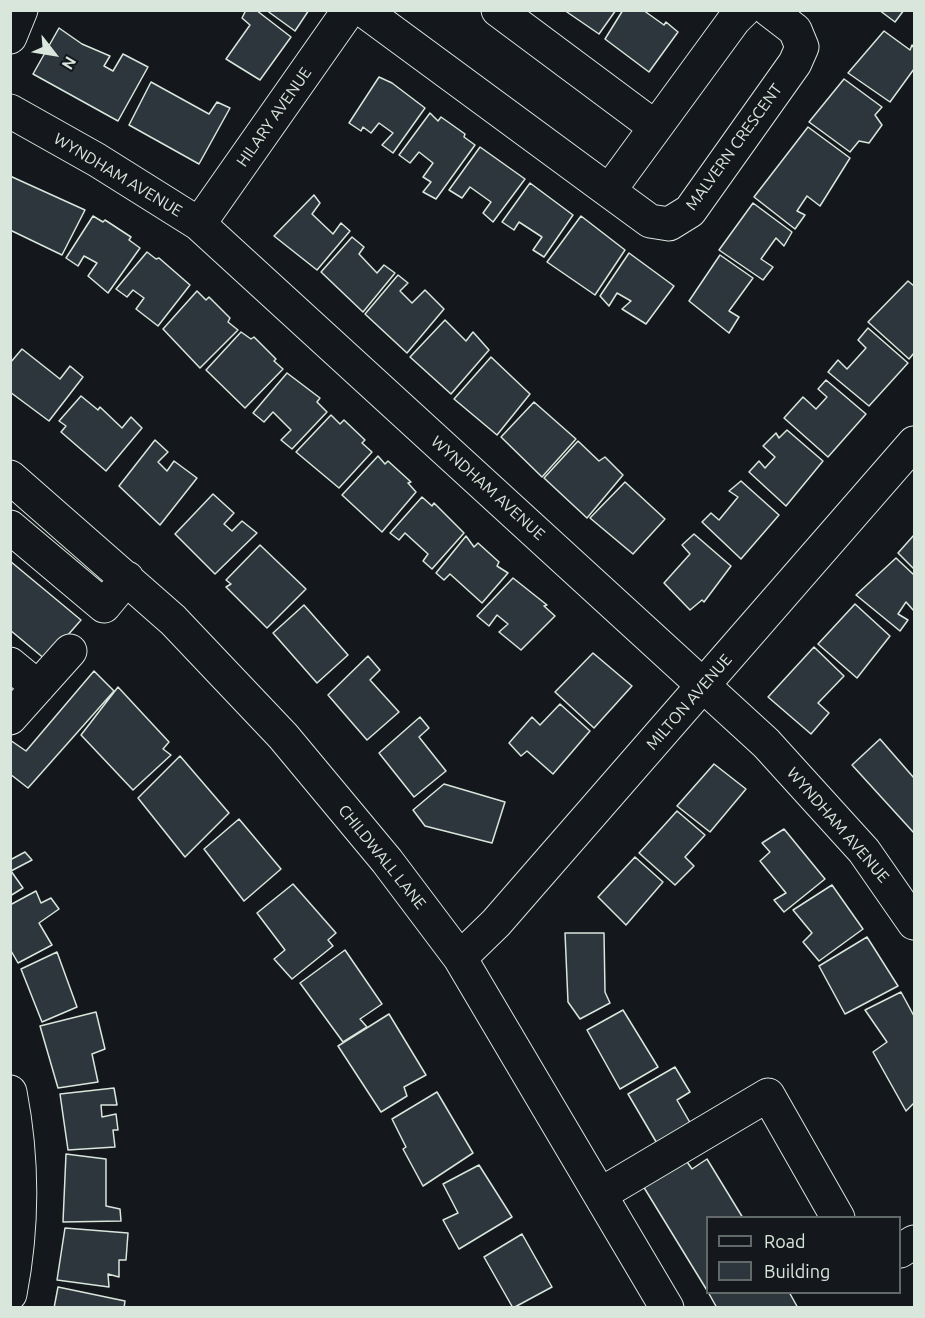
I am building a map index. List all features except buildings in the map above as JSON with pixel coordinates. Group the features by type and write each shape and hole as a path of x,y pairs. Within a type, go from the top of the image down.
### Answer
{"street":[{"path":"10,37 21,10"},
{"name":"HILARY AVENUE","path":"199,224 348,10"},
{"name":"MALVERN CRESCENT","path":"363,10 650,221 669,224 690,211 795,63 802,47 795,30 769,10"},
{"path":"498,10 655,127"},
{"path":"609,191 744,10"},
{"name":"WYNDHAM AVENUE","path":"10,111 97,160 199,224 766,743 830,811 912,914"},
{"name":"MILTON AVENUE","path":"460,957 496,923 915,443"},
{"name":"CHILDWALL LANE","path":"10,477 173,620 283,736 387,861 460,957 667,1308"},
{"path":"10,527 104,606 127,578"},
{"path":"10,718 70,651"},
{"path":"10,664 38,687"},
{"path":"10,1092 19,1147 21,1189 10,1294"},
{"path":"600,1194 768,1095 837,1216"},
{"path":"901,1250 915,1242"}]}
